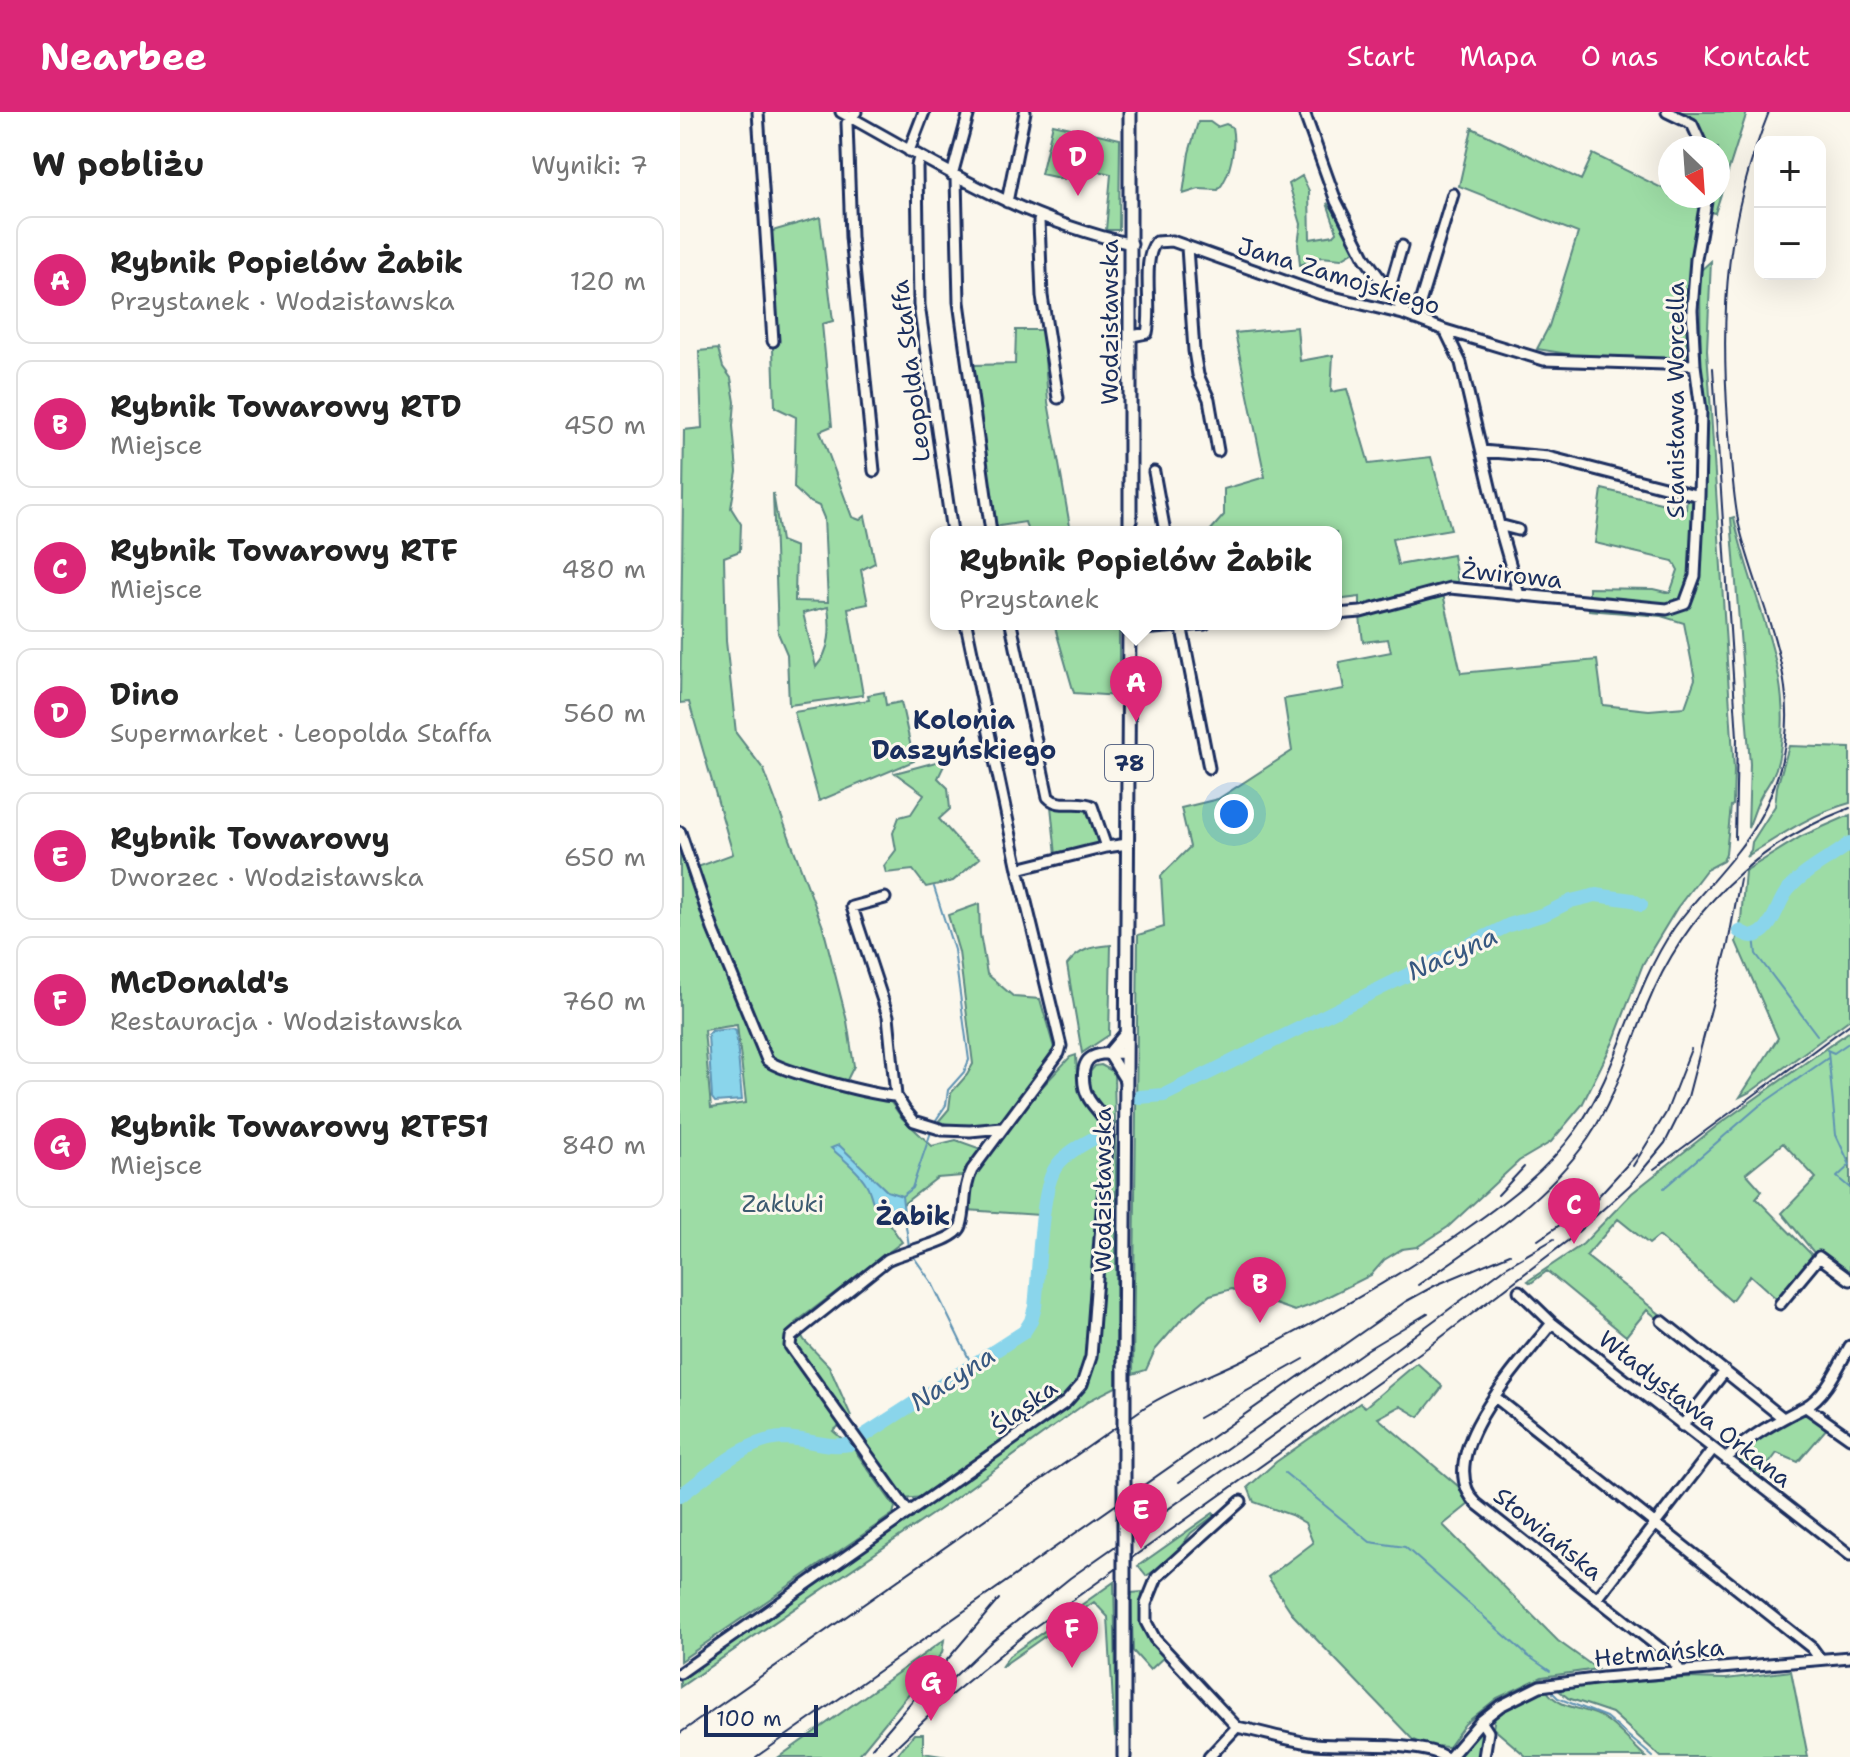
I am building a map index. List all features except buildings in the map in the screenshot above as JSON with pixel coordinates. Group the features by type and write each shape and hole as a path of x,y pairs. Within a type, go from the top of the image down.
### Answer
{"main road":[{"name":"Wodzisławska","path":"1130,112 1130,526"},
{"name":"Wodzisławska","path":"1124,1757 1129,630"},
{"path":"1109,1054 1125,1035"}],"street":[{"path":"758,112 773,341"},
{"path":"841,112 853,115 988,199 1039,221 1132,244"},
{"path":"909,151 924,112"},
{"path":"969,112 956,178 959,302 989,526"},
{"path":"1007,202 1025,112"},
{"path":"1304,112 1336,201 1365,258 1411,317"},
{"path":"1667,112 1692,124 1698,136"},
{"name":"Leopolda Staffa","path":"853,115 847,123 851,237 874,471"},
{"name":"Leopolda Staffa","path":"919,157 919,305 951,526"},
{"path":"956,178 1077,230"},
{"path":"1411,317 1453,194"},
{"name":"Stanisława Worcella","path":"1685,603 1695,576 1701,410 1692,310 1705,208"},
{"path":"1039,221 1042,296 1058,398"},
{"name":"Jana Zamojskiego","path":"1132,336 1147,333 1151,318 1149,255 1156,242 1163,240 1321,294 1411,317 1445,330 1461,363 1499,525 1519,595"},
{"path":"1389,291 1402,246"},
{"path":"1187,247 1196,363 1209,399 1218,451"},
{"path":"1445,330 1544,360 1695,365"},
{"path":"1482,451 1548,457 1699,496"},
{"path":"1154,472 1164,526"},
{"path":"1499,525 1518,530"},
{"name":"Żwirowa","path":"1342,614 1361,612 1450,588 1667,609 1685,603"},
{"path":"909,1513 790,1346 791,1337 900,1253 944,1240 958,1232 964,1185 988,1146 1059,1053 1061,1046 1018,869 967,630"},
{"path":"1012,630 1048,797 1052,802 1092,806 1106,847"},
{"path":"1182,630 1209,768"},
{"path":"680,832 713,929 767,1060 794,1073 878,1095 896,1096"},
{"path":"1018,869 1128,844"},
{"path":"885,898 852,907 888,1016 896,1096 914,1121 929,1127 970,1131 1002,1128"},
{"path":"1125,1053 1109,1054 1125,1080"},
{"name":"Śląska","path":"680,1673 1076,1393 1085,1378 1091,1357 1108,1131 1105,1119 1087,1094 1084,1073 1090,1058 1109,1054"},
{"path":"970,1131 988,1146"},
{"path":"1780,1304 1819,1257 1850,1280"},
{"name":"Władysława Orkana","path":"1519,1291 1552,1323 1850,1555"},
{"path":"1662,1321 1783,1418"},
{"name":"Słowiańska","path":"1552,1323 1479,1420 1467,1451 1463,1476 1469,1495 1671,1657 1680,1671"},
{"path":"1726,1459 1783,1418 1806,1407 1824,1389 1850,1346"},
{"path":"1682,1426 1725,1371"},
{"path":"1495,1397 1812,1648 1820,1659"},
{"path":"1806,1407 1850,1438"},
{"path":"1597,1599 1713,1449"},
{"path":"1241,1501 1157,1577 1150,1589 1146,1613 1146,1622 1155,1639 1237,1727 1316,1744 1415,1749 1448,1757"},
{"name":"Hetmańska","path":"1448,1757 1481,1721 1500,1706 1540,1686 1850,1657"},
{"path":"1481,1721 1488,1732 1484,1757"},
{"path":"1209,1757 1237,1727"}],"green space":[{"path":"1679,112 1747,112 1730,166 1730,136 1701,136 1692,117"},
{"path":"1198,122 1232,127 1231,160 1218,190 1199,189 1183,194 1189,153"},
{"path":"1053,124 1120,139 1119,230 1106,230 1111,174 1068,164 1064,179 1041,174"},
{"path":"1472,128 1581,180 1593,154 1658,186 1658,208 1701,208 1690,263 1688,302 1691,360 1575,355 1537,349 1549,326 1578,233 1459,186"},
{"path":"1302,176 1309,191 1310,239 1337,232 1327,203 1343,220 1356,250 1341,259 1321,257 1300,265 1298,244 1301,224 1289,184"},
{"path":"820,217 833,321 822,324 832,426 820,431 852,517 860,520 865,516 875,563 861,570 868,604 848,608 863,695 789,705 787,654 778,633 773,493 781,541 796,547 795,601 828,602 824,518 819,506 794,488 796,417 775,407 769,232","holes":["828,607 827,646 816,667 803,613"]},
{"path":"1711,261 1707,350 1734,770 1733,805 1723,861 1706,870 1677,908 1643,964 1613,1042 1582,1105 1551,1142 1519,1161 1448,1227 1417,1247 1402,1249 1384,1260 1371,1275 1311,1305 1295,1311 1232,1289 1210,1295 1181,1320 1155,1350 1146,1370 1133,1374 1138,935 1164,927 1161,876 1190,847 1181,808 1218,799 1292,751 1284,699 1344,689 1339,662 1391,652 1388,639 1363,642 1360,617 1443,594 1461,673 1597,660 1603,705 1649,710 1685,707 1695,679 1684,623 1661,616 1589,610 1589,588 1653,589 1670,593 1678,570 1673,561 1595,543 1602,489 1686,509 1687,496 1702,495 1700,271"},
{"path":"1297,327 1300,361 1333,355 1331,392 1347,389 1369,464 1431,457 1451,529 1392,539 1398,565 1453,555 1458,584 1360,609 1360,597 1342,599 1342,526 1214,526 1224,515 1224,489 1265,477 1235,333"},
{"path":"1016,330 1043,330 1048,402 1070,526 1026,526 1025,522 993,526 973,365 1015,364"},
{"name":"Zakluki","path":"718,349 723,367 731,378 735,402 733,426 737,472 731,508 741,524 740,551 724,557 726,641 736,733 764,770 823,927 847,1021 854,1066 846,1082 846,1090 890,1101 902,1118 932,1146 956,1140 981,1149 962,1176 937,1178 885,1218 902,1242 795,1323 804,1340 829,1366 851,1416 833,1431 853,1448 895,1507 893,1514 680,1661 680,852 687,871 733,854 689,702 680,703 684,430 702,428 699,351","holes":["737,1025 746,1103 711,1108 704,1030"]},
{"path":"1734,517 1770,638 1782,699 1783,729 1777,766 1748,828 1750,764 1731,518"},
{"path":"1056,630 1119,630 1119,696 1074,693"},
{"path":"884,692 886,705 901,702 914,761 819,801 794,712 869,700 868,695"},
{"path":"1789,746 1850,748 1850,803 1809,819 1746,857 1775,806"},
{"path":"947,759 938,778 948,788 950,809 939,819 964,847 980,858 953,881 926,887 913,870 886,873 884,866 896,850 893,833 899,817 911,814 924,794 895,773"},
{"path":"1051,806 1087,806 1103,844 1056,855"},
{"path":"1850,815 1850,1019 1740,1097 1778,1038 1736,942 1745,871 1802,836"},
{"path":"979,904 980,934 987,974 1014,997 1040,999 1054,1048 1002,1123 954,1125 938,1122 949,1109 951,1093 973,1064 959,952 948,915"},
{"path":"1111,945 1109,1035 1082,1053 1067,965 1086,950"},
{"path":"1850,1031 1850,1269 1847,1273 1815,1254 1782,1213 1816,1178 1783,1143 1746,1173 1762,1191 1756,1198 1813,1256 1779,1301 1750,1275 1731,1301 1659,1236 1649,1244 1618,1219 1586,1256 1661,1315 1658,1319 1647,1310 1626,1336 1547,1271 1531,1283 1528,1281 1583,1244 1632,1193 1718,1125"},
{"path":"1076,1055 1081,1096 1102,1129 1066,1154 1050,1172 1044,1184 1039,1215 967,1210 968,1185 1012,1119 1070,1057"},
{"path":"1101,1065 1114,1072 1116,1387 1090,1400 950,1502 680,1687 680,1677 1046,1422 1078,1396 1093,1370 1112,1122 1093,1095 1089,1082 1089,1073 1095,1066"},
{"path":"1101,1137 1088,1334 1077,1383 1052,1408 1006,1442 922,1497 904,1499 861,1441 899,1415 895,1412 1024,1329 1030,1316 1046,1185 1069,1155"},
{"path":"1417,1363 1442,1386 1440,1390 1419,1417 1400,1406 1378,1418 1458,1486 1469,1504 1443,1525 1558,1641 1597,1669 1542,1677 1497,1698 1465,1724 1448,1747 1422,1745 1412,1739 1294,1616 1268,1577 1313,1543 1305,1523 1254,1502 1248,1487 1276,1462 1360,1403 1365,1407"},
{"path":"1803,1410 1828,1427 1798,1462 1777,1453 1759,1477 1732,1459 1769,1430"},
{"path":"1213,1513 1215,1515 1191,1533 1170,1561 1146,1576 1138,1566"},
{"path":"1114,1582 1115,1737 1108,1617 1094,1602 1001,1667 1009,1656"},
{"path":"1142,1592 1146,1627 1164,1657 1150,1670 1133,1651 1131,1593"},
{"path":"944,1640 942,1653 857,1757 779,1757"},
{"path":"1791,1671 1808,1757 1661,1757 1612,1713 1568,1698 1556,1688 1686,1678 1726,1679"},
{"path":"1547,1691 1559,1702 1603,1718 1646,1757 1527,1757 1493,1728 1495,1716 1529,1695"},
{"path":"1480,1730 1484,1734 1480,1757 1458,1757"},
{"path":"914,1734 923,1734 923,1753 947,1757 895,1757"}],"water":[{"path":"711,1031 736,1031 742,1100 715,1102 712,1098 708,1035"},
{"path":"839,1145 887,1191 902,1196 905,1220 897,1214 879,1212 862,1177 831,1148"}],"waterway":[{"name":"Nacyna","path":"1739,931 1752,936 1762,932 1792,886 1850,843"},
{"path":"934,887 954,950 969,1060 964,1072 948,1090 946,1105 934,1123"},
{"name":"Nacyna","path":"1139,1097 1164,1095 1509,925 1545,914 1571,901 1596,895 1632,900 1641,905"},
{"path":"1754,936 1756,954 1817,1035"},
{"path":"1827,1050 1834,1053 1850,1042"},
{"path":"1828,1052 1836,1135 1850,1165 1837,1177 1850,1188"},
{"path":"1664,1188 1759,1106 1828,1058"},
{"path":"902,1196 912,1188 932,1129"},
{"name":"Nacyna","path":"680,1496 741,1451 769,1440 783,1438 834,1445 851,1444 1024,1332 1035,1307 1049,1182 1062,1159 1098,1136"},
{"path":"905,1220 909,1246"},
{"path":"913,1256 932,1283 972,1365"},
{"path":"1285,1473 1370,1542 1405,1547 1528,1656 1550,1671"},
{"path":"1553,1693 1558,1698 1606,1717 1653,1757"}],"railway":[{"path":"680,1733 1145,1407 1303,1328 1442,1245 1527,1183 1576,1130 1604,1081 1659,952 1681,918 1728,863 1761,816 1783,754 1787,710 1782,667 1739,525 1735,499 1725,340 1729,264 1735,227 1743,189 1769,112"},
{"path":"1713,368 1737,737 1735,839"},
{"path":"1418,1285 1510,1220 1571,1162 1598,1123 1614,1091 1647,1006 1681,940 1727,885 1784,841 1850,808"},
{"path":"885,1757 951,1695 1029,1631 1431,1345 1570,1239 1630,1185 1665,1143 1688,1097 1728,944 1740,879"},
{"path":"1654,1169 1850,1024"},
{"path":"1633,1166 1666,1113 1691,1049"},
{"path":"1538,1240 1593,1202 1637,1154"},
{"path":"1498,1195 1524,1167"},
{"path":"939,1691 992,1641 1070,1578 1393,1351 1506,1267 1554,1239"},
{"path":"756,1757 1405,1302 1436,1285 1510,1254"},
{"path":"1179,1482 1368,1349 1428,1313"},
{"path":"1199,1418 1304,1359"},
{"path":"872,1748 999,1599"}],"place":[{"name":"Dino","path":"1078,196"},
{"name":"Rybnik Popielów Żabik","path":"1136,722"},
{"name":"Rybnik Towarowy RTF","path":"1574,1244"},
{"name":"Rybnik Towarowy RTD","path":"1260,1323"},
{"name":"Rybnik Towarowy","path":"1141,1549"},
{"name":"McDonald's","path":"1072,1668"},
{"name":"Rybnik Towarowy RTF51","path":"931,1721"}],"district":[{"name":"Kolonia Daszyńskiego","path":"964,734"},
{"name":"Żabik","path":"913,1215"}]}
